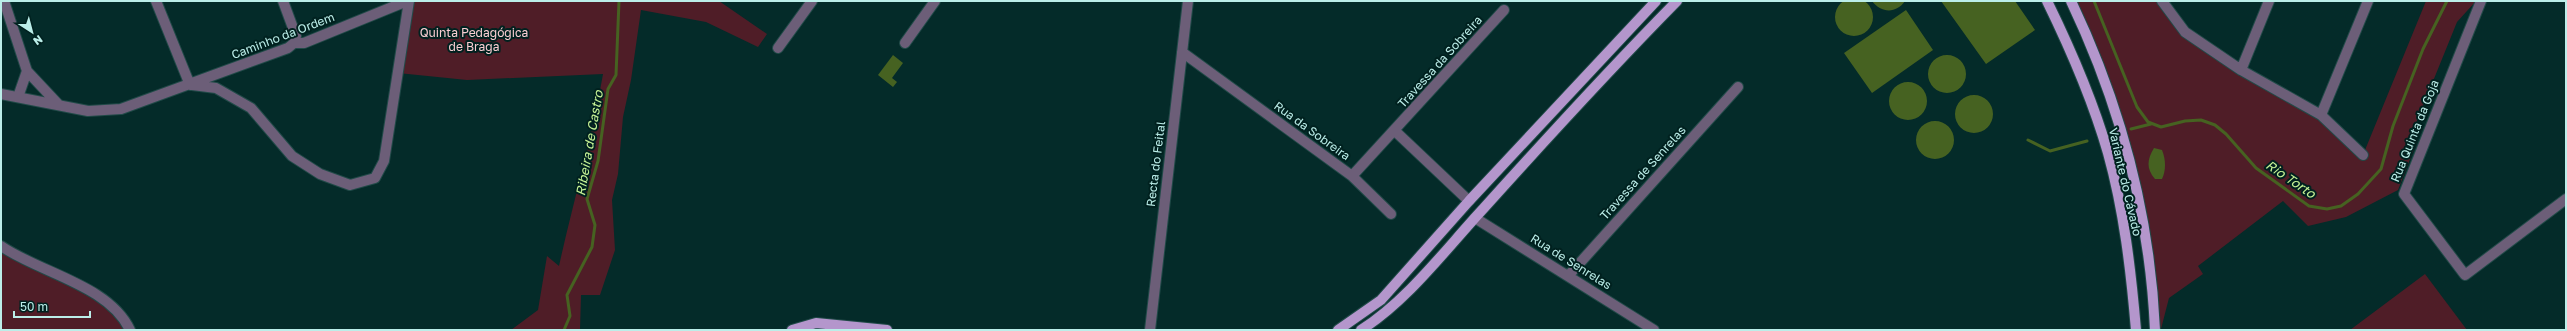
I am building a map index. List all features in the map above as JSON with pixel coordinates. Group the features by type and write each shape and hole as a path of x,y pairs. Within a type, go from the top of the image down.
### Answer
{"main road":[{"path":"1338,330 1381,300 1469,201 1656,1"},
{"path":"1361,330 1372,323 1412,286 1677,1"},
{"name":"Variante do Cávado","path":"2048,1 2095,114 2108,154 2127,250 2136,330"},
{"name":"Variante do Cávado","path":"2071,1 2098,64 2127,150 2147,250 2155,330"},
{"path":"792,330 816,324 887,330"}],"street":[{"path":"4,1 27,71 42,90 58,104"},
{"path":"156,1 190,85"},
{"path":"282,1 296,36 294,43"},
{"name":"Caminho da Ordem","path":"190,85 216,88 251,108 292,156 320,174 350,185 375,178 384,161 408,1"},
{"name":"Caminho da Ordem","path":"1,94 88,111 122,109 288,48 294,43 304,43 408,1"},
{"path":"778,48 812,1"},
{"path":"905,43 935,1"},
{"name":"Recta do Feital","path":"1150,330 1188,1"},
{"path":"2162,1 2185,32 2241,70 2321,115 2363,155"},
{"path":"2241,70 2268,1"},
{"path":"2321,115 2368,1"},
{"name":"Rua Quinta da Goja","path":"2481,1 2404,194 2465,275 2566,199"},
{"name":"Travessa da Sobreira","path":"1395,131 1504,10"},
{"name":"Rua da Sobreira","path":"1182,52 1352,176 1395,131"},
{"path":"18,97 27,71"},
{"name":"Travessa de Senrelas","path":"1569,276 1738,87"},
{"path":"1395,131 1469,201"},
{"path":"1352,176 1391,214"},
{"name":"Rua de Senrelas","path":"1474,218 1654,330"},
{"path":"1,246 109,302 125,320 130,330"}],"green space":[{"name":"Quinta Pedagógica de Braga","path":"409,1 719,1 767,34 758,47 706,22 641,10 631,80 623,117 618,174 612,200 615,250 600,295 581,295 580,330 511,330 538,310 547,256 559,266 599,98 603,74 467,80 398,73"},
{"path":"2071,1 2162,1 2185,32 2321,115 2363,155 2426,1 2476,1 2457,22 2410,138 2417,141 2398,190 2346,217 2308,226 2283,201 2198,266 2203,274 2169,298 2161,329 2155,329 2127,150"},
{"path":"1,246 109,302 130,330 1,330"},
{"path":"2425,274 2467,330 2350,330"}],"shaded area":[{"path":"1854,-2 1867,4 1873,17 1867,30 1854,36 1841,30 1835,17 1841,4"},
{"path":"1872,1 1905,1 1893,10 1884,10"},
{"path":"1941,1 2015,1 2035,30 1986,64"},
{"path":"1906,10 1933,50 1872,93 1844,53"},
{"path":"893,55 903,63 892,78 897,82 893,87 878,75"},
{"path":"1943,55 1951,55 1961,60 1965,67 1965,81 1961,88 1951,93 1943,93 1933,88 1931,85 1928,78 1928,70 1933,60 1936,58"},
{"path":"1904,82 1912,82 1922,87 1926,94 1926,108 1922,115 1912,120 1904,120 1894,115 1892,112 1889,105 1889,97 1894,87 1897,85"},
{"path":"1970,95 1978,95 1988,100 1992,107 1992,121 1988,128 1978,133 1970,133 1960,128 1958,125 1955,118 1955,110 1960,100 1963,98"},
{"path":"1931,121 1939,121 1949,126 1953,133 1953,147 1949,154 1939,159 1931,159 1921,154 1919,151 1916,144 1916,136 1921,126 1924,124"},
{"path":"2154,148 2162,150 2165,161 2165,169 2162,179 2155,179 2149,168 2148,164 2150,156"}],"waterway":[{"name":"Ribeira de Castro","path":"564,330 570,316 567,295 592,247 595,225 587,199 598,161 608,89 616,75 619,1"},
{"name":"Rio Torto","path":"2094,1 2137,107 2148,122 2161,127 2185,121 2201,120 2215,125 2226,134 2256,168 2309,206 2327,209 2341,206 2358,194 2381,169 2393,126 2423,49 2447,1"},
{"path":"2131,129 2151,124"},
{"path":"2028,140 2050,151 2087,141"}]}
